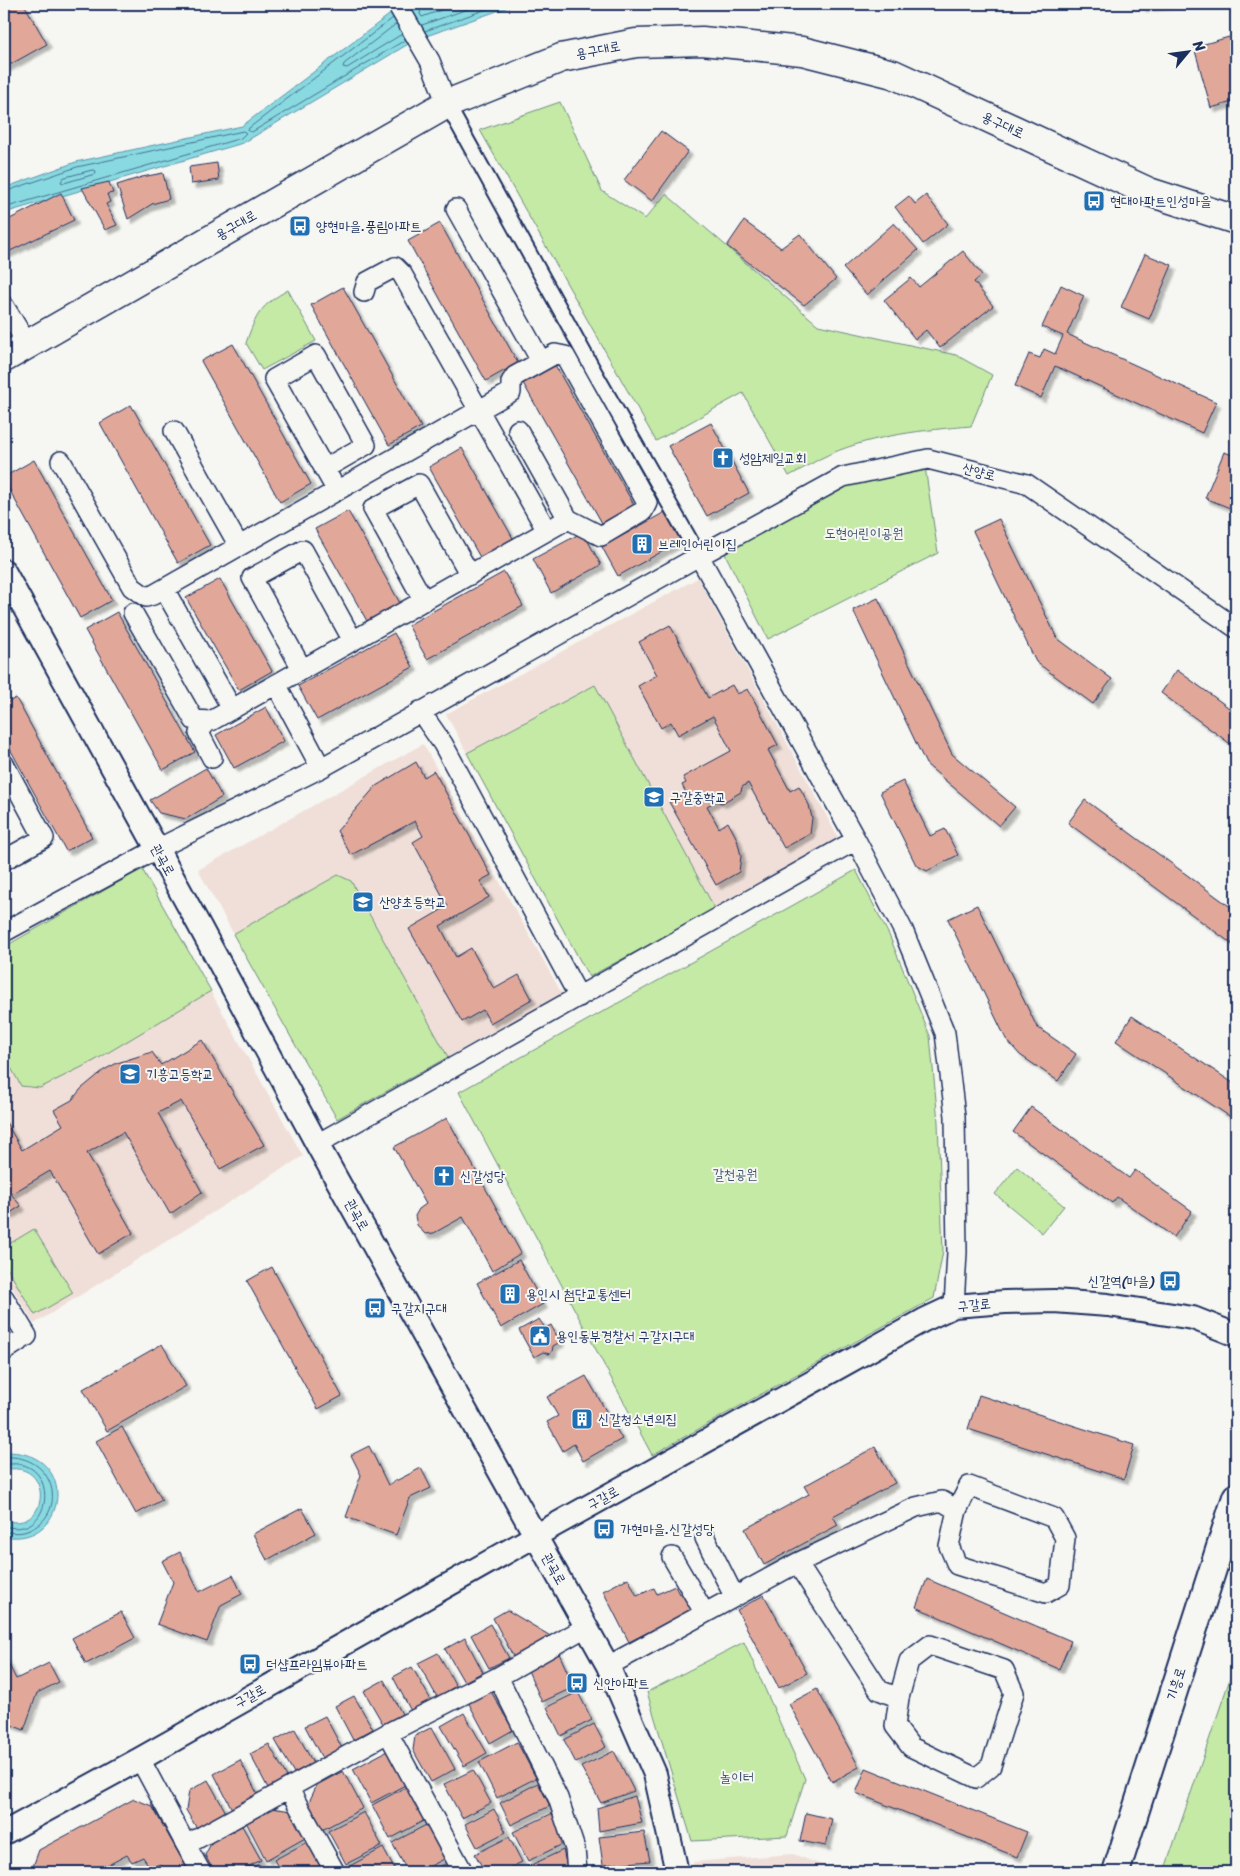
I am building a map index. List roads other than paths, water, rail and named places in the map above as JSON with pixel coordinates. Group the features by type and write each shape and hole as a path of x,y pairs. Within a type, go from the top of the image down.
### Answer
{"main road":[{"name":"용구대로","path":"4,358 447,104 561,58 636,43 702,41 802,51 893,74 1149,192 1236,220"},
{"name":"기흥로","path":"1116,1872 1236,1497"}],"street":[{"path":"398,5 427,55 447,104 856,840 903,930 945,1033 955,1116 957,1252 954,1306"},
{"path":"456,209 541,361"},
{"path":"364,292 367,282 395,267 402,274 547,531"},
{"path":"4,306 28,345"},
{"path":"61,461 132,587 146,597 164,589 511,392 511,382 514,376 554,354 565,356 647,503 643,511 601,536 568,519 518,430"},
{"path":"324,469 366,445 316,355 274,379 324,469 337,491"},
{"path":"174,431 239,546"},
{"name":"산양로","path":"4,932 157,849 321,768 420,711 843,477 928,459 1027,484 1236,628"},
{"path":"424,600 373,509 419,484 470,574"},
{"path":"133,613 194,720 211,721 568,519"},
{"path":"302,669 252,578 303,550 353,641"},
{"name":"관곡로","path":"4,571 317,1144 608,1666 655,1774 677,1872"},
{"path":"164,589 232,709"},
{"path":"276,684 321,768"},
{"path":"420,711 443,744 578,997"},
{"path":"207,721 199,733 212,758"},
{"path":"4,764 44,838 4,860"},
{"path":"317,1144 856,840"},
{"path":"4,1298 27,1336 4,1351"},
{"name":"구갈로","path":"4,1833 140,1759 535,1536 924,1320 954,1306 1005,1302 1108,1305 1193,1318 1236,1335"},
{"path":"969,1486 1054,1518 1065,1538 1060,1585 1046,1593 957,1565 949,1546 957,1510 969,1486"},
{"path":"608,1666 797,1563 916,1507 942,1501 957,1510"},
{"path":"705,1538 734,1596"},
{"path":"672,1557 704,1612"},
{"path":"797,1563 879,1690 900,1698"},
{"path":"186,1845 388,1733 498,1677 586,1627"},
{"path":"930,1644 1004,1670 1014,1693 991,1766 976,1778 911,1747 894,1726 900,1698 909,1662 930,1644"},
{"path":"498,1677 558,1798 575,1850 577,1872"},
{"path":"388,1733 463,1872"},
{"path":"140,1759 201,1872"},
{"path":"288,1789 335,1872"}],"water":[{"path":"407,4 517,4 415,40 243,143 4,213 4,188 76,162 242,126 397,9"},
{"path":"9,1452 32,1457 47,1468 55,1483 57,1500 52,1516 41,1529 25,1536 4,1536 4,1520 20,1522 31,1517 38,1508 40,1496 38,1485 32,1475 20,1469 4,1470 4,1453"}],"place":[{"name":"현대아파트인성마을","path":"1094,201"},
{"name":"양현마을.풍림아파트","path":"300,226"},
{"name":"성암제일교회","path":"723,458"},
{"name":"브레인어린이집","path":"642,544"},
{"name":"구갈중학교","path":"654,797"},
{"name":"산양초등학교","path":"363,902"},
{"name":"기흥고등학교","path":"130,1074"},
{"name":"신갈성당","path":"444,1176"},
{"name":"신갈역(마을)","path":"1170,1281"},
{"name":"용인시 첨단교통센터","path":"510,1294"},
{"name":"구갈지구대","path":"375,1308"},
{"name":"용인동부경찰서 구갈지구대","path":"540,1336"},
{"name":"신갈청소년의집","path":"582,1419"},
{"name":"가현마을.신갈성당","path":"604,1529"},
{"name":"더샵프라임뷰아파트","path":"250,1664"},
{"name":"신안아파트","path":"577,1683"}],"park label":[{"name":"도현어린이공원","path":"864,533"},
{"name":"갈천공원","path":"735,1174"},
{"name":"놀이터","path":"737,1777"}]}
